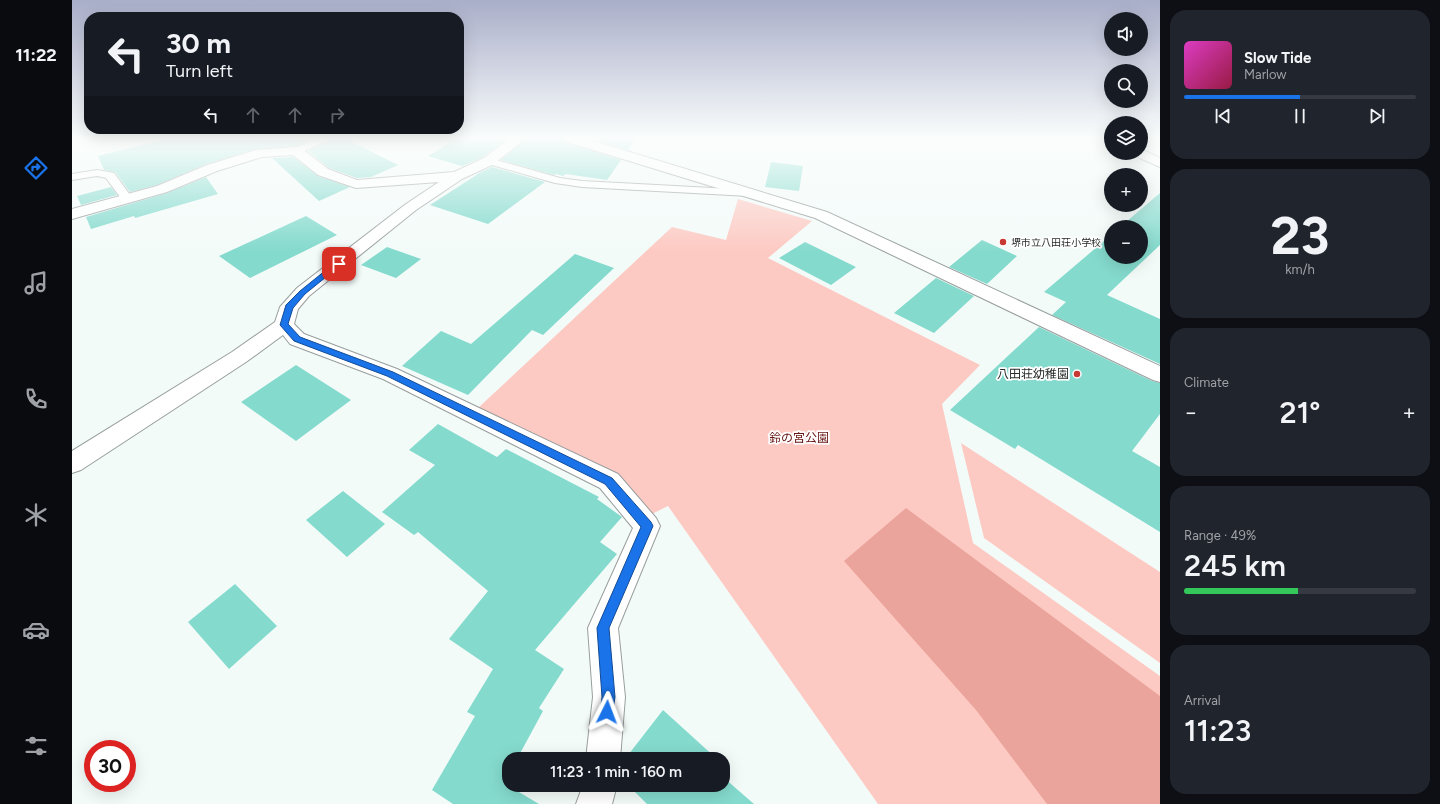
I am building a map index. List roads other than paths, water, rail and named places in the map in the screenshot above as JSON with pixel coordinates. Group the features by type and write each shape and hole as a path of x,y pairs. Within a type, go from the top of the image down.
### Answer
{"street":[{"path":"72,214 162,189 194,176"},
{"path":"333,176 356,184 457,176"},
{"path":"72,463 239,357 284,325 289,307 303,292 411,207 457,176"},
{"path":"690,176 821,215 1160,375"},
{"path":"284,325 297,339 390,374 609,481 647,526 603,628 608,697 604,752"},
{"path":"594,804 598,792"}],"lane":[{"path":"110,176 127,199"},
{"path":"540,176 559,181 582,184 749,194"}],"place":[{"name":"堺市立八田荘小学校","path":"1003,242"},
{"name":"八田荘幼稚園","path":"1077,374"}],"park label":[{"name":"鈴の宮公園","path":"799,438"}]}
